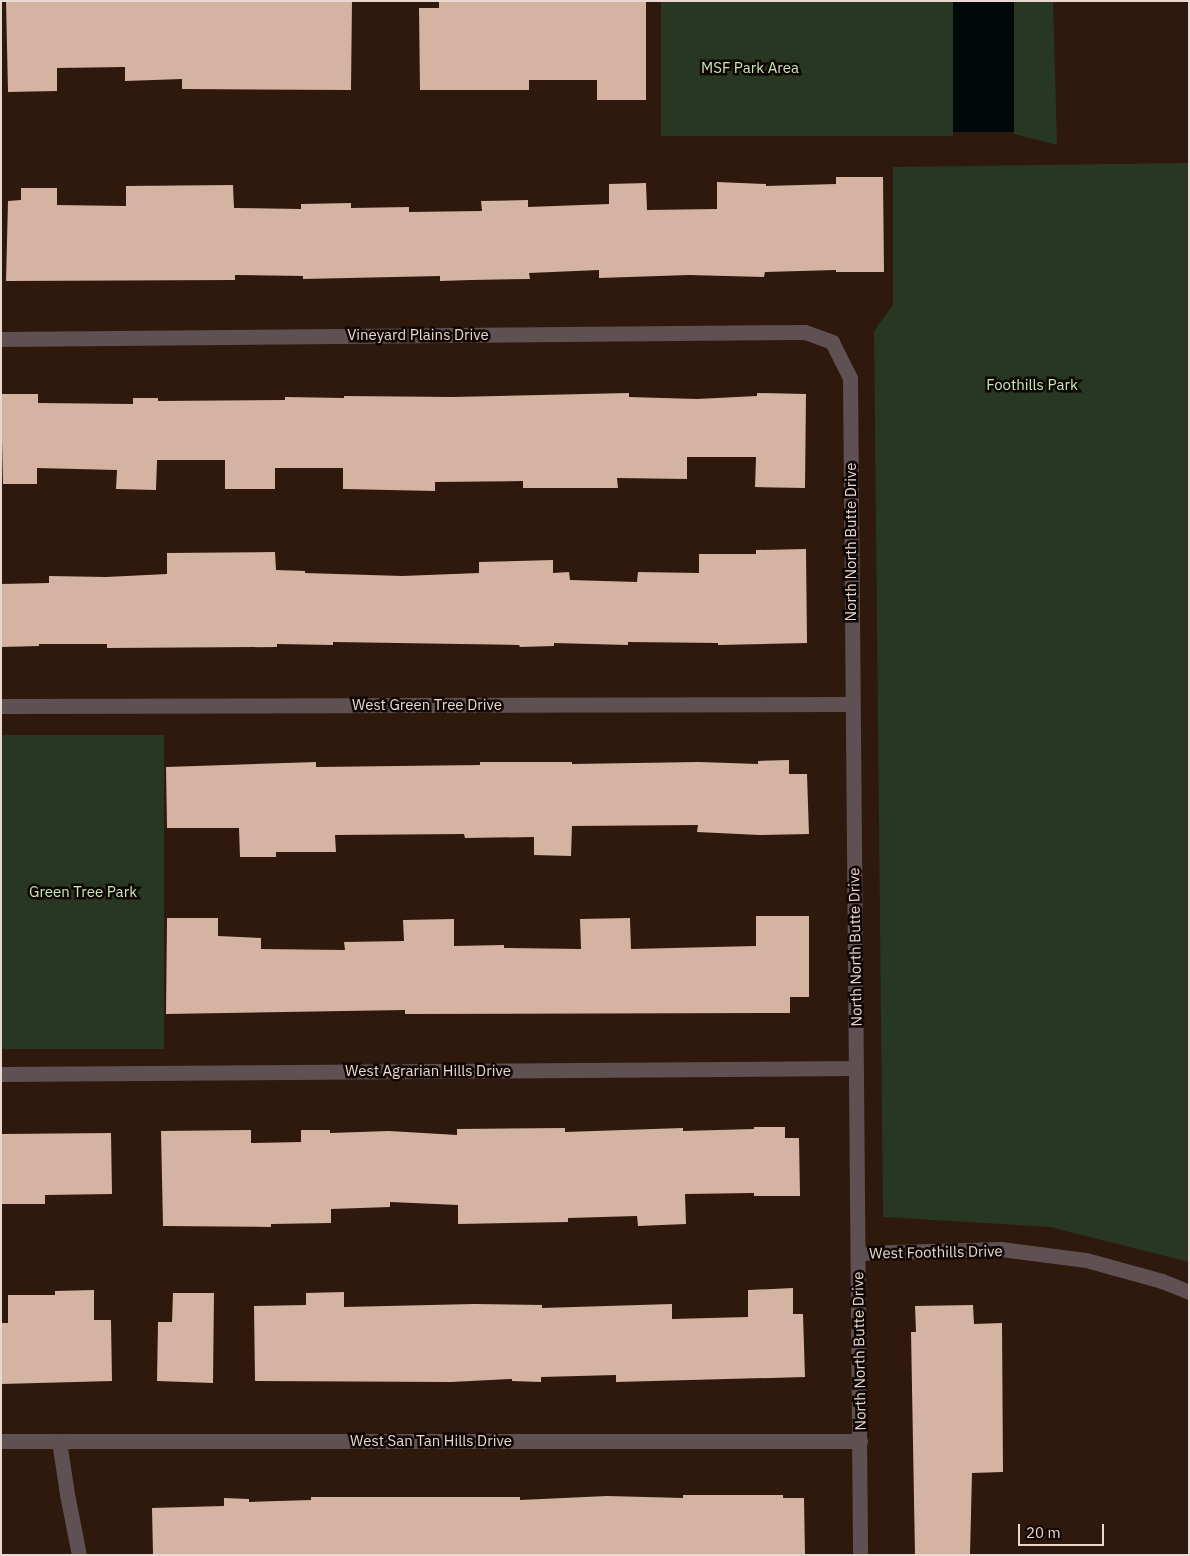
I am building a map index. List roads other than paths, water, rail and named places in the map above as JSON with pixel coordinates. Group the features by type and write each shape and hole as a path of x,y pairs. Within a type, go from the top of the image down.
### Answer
{"street":[{"name":"Vineyard Plains Drive","path":"1,339 805,332 832,342"},
{"name":"North North Butte Drive","path":"832,342 850,378 860,1555"},
{"name":"West Green Tree Drive","path":"1,706 852,704"},
{"name":"West Agrarian Hills Drive","path":"1,1074 856,1068"},
{"name":"West Foothills Drive","path":"858,1253 1000,1249 1086,1260 1162,1281 1189,1292"},
{"name":"West San Tan Hills Drive","path":"1,1441 860,1441"},
{"path":"59,1441 79,1555"}],"park label":[{"name":"MSF Park Area","path":"750,68"},
{"name":"Foothills Park","path":"1032,385"},
{"name":"Green Tree Park","path":"83,892"}]}
